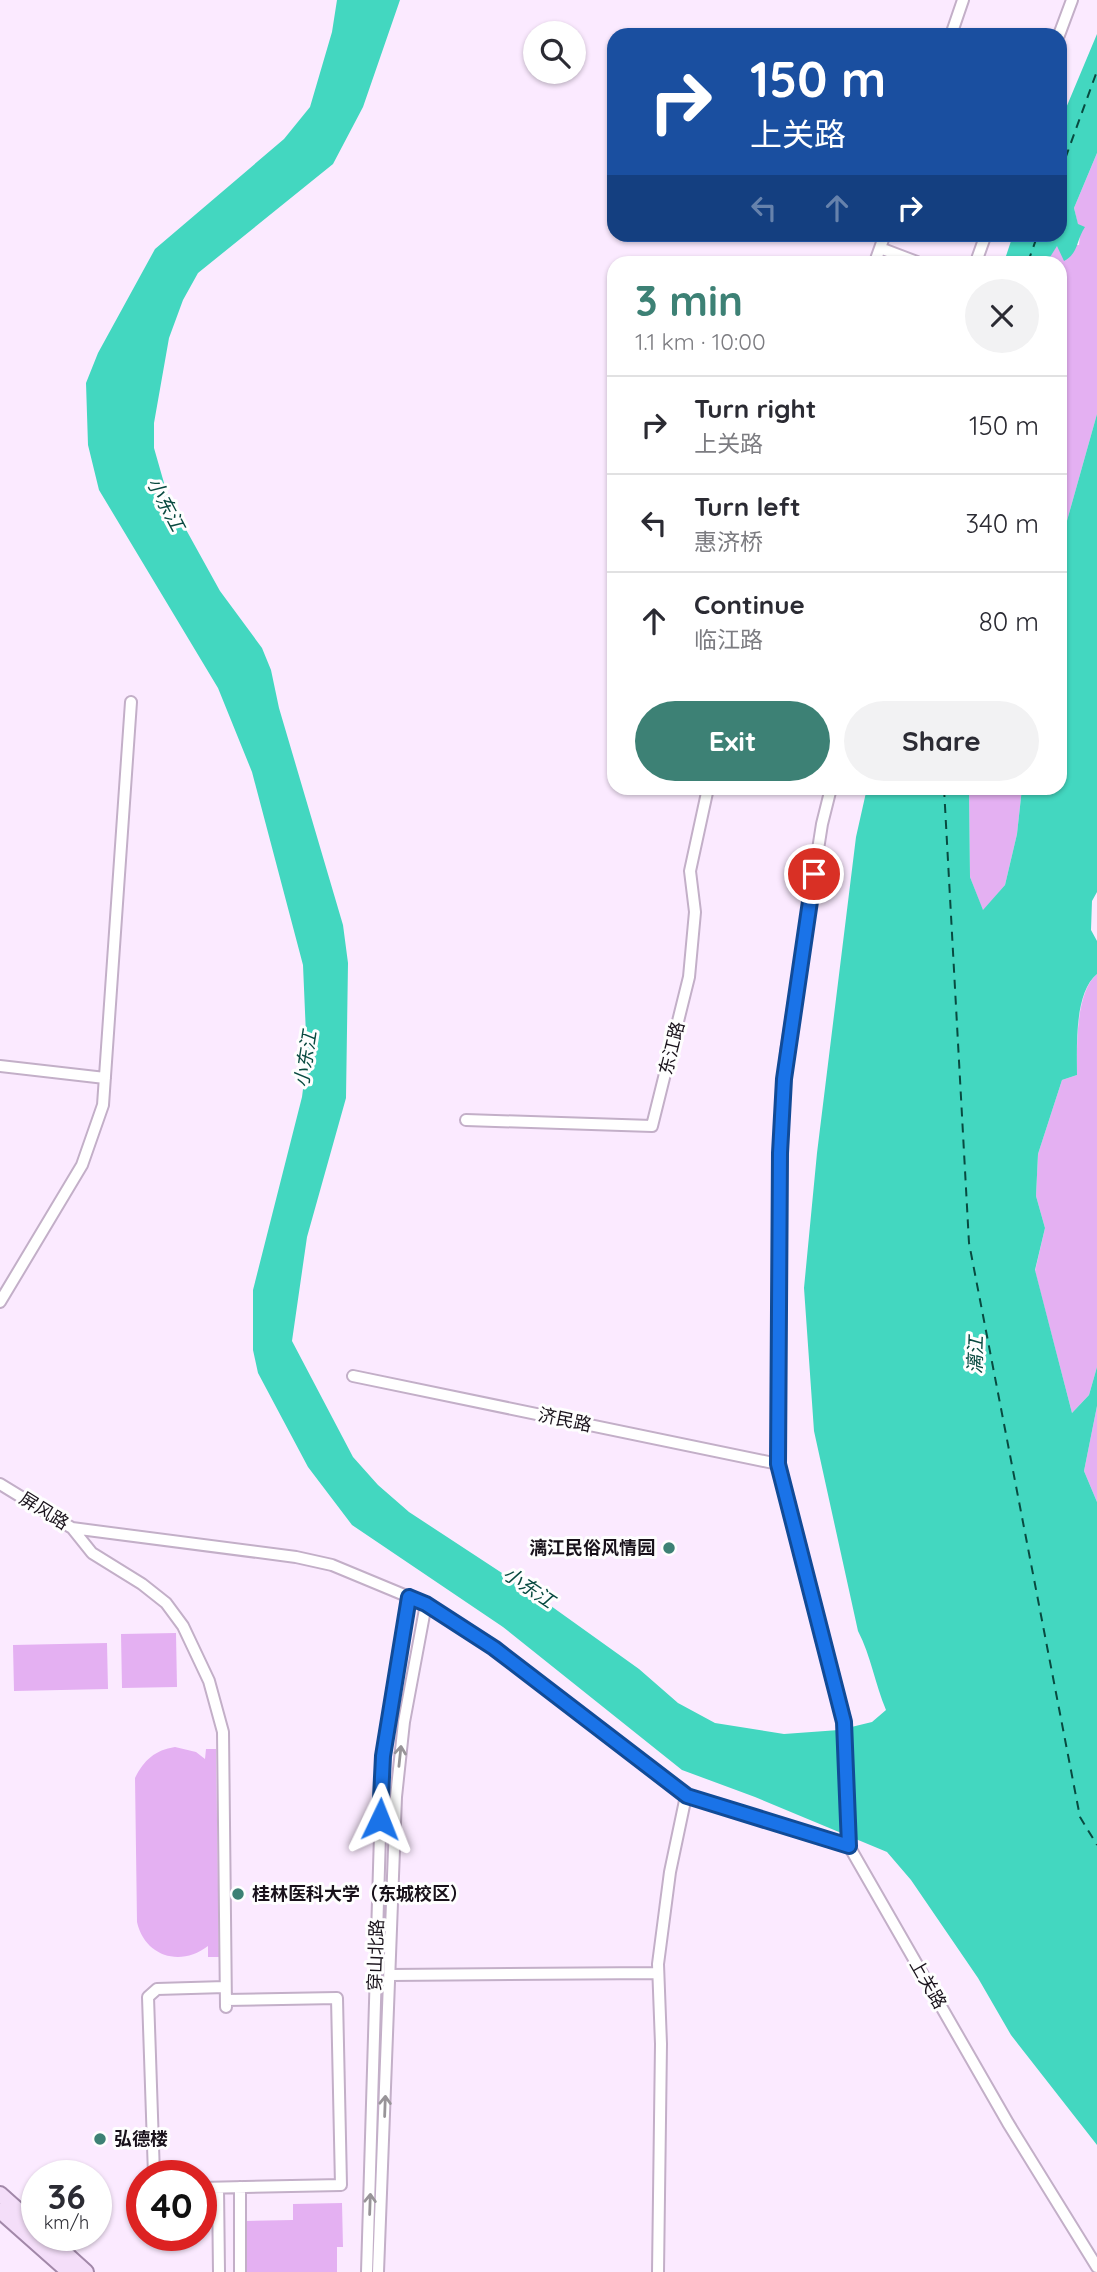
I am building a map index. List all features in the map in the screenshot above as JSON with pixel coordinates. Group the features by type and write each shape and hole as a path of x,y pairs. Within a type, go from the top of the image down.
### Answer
{"main road":[{"path":"0,2193 21,2212"},
{"path":"0,2211 69,2272"},
{"path":"63,2251 86,2272"}],"street":[{"path":"953,28 963,0"},
{"path":"1062,28 1072,0"},
{"path":"878,256 882,242"},
{"path":"880,248 901,256"},
{"path":"0,1302 82,1165 103,1105 131,702"},
{"name":"东江路","path":"466,1120 652,1126 689,977 695,912 690,871 706,795"},
{"path":"72,1528 296,1557 332,1565 426,1604 494,1648 687,1796 849,1846 844,1722 778,1464 780,1153 786,1052 822,824 829,795"},
{"path":"0,1066 105,1078"},
{"name":"济民路","path":"353,1376 778,1464"},
{"name":"屏风路","path":"0,1484 72,1528 92,1553 166,1603 183,1626 218,1706 223,1732 226,2003 337,1998 341,2185 240,2188"},
{"name":"穿山北路","path":"367,2272 382,1767 409,1597"},
{"name":"穿山北路","path":"378,2272 396,1797 404,1722 426,1604"},
{"path":"657,2272 661,2044 658,1973 670,1872 687,1796"},
{"name":"上关路","path":"849,1846 1008,2123 1097,2267"},
{"path":"390,1975 658,1973"},
{"path":"153,2160 148,1997 157,1989 225,1987"},
{"path":"219,2272 218,2188 240,2188 240,2272"}],"shaded area":[{"path":"1097,153 1097,414 1067,521 1067,256 1051,256 1057,245 1079,245 1080,234 1074,208"},
{"path":"969,795 1021,795 1017,834 1005,885 983,911 970,877"},
{"path":"1097,974 1097,1367 1089,1395 1072,1413 1035,1271 1045,1228 1036,1196 1038,1154 1062,1080 1077,1075 1081,1007 1090,983"},
{"path":"1097,1406 1097,1502 1084,1471"},
{"path":"176,1633 177,1687 122,1688 121,1634"},
{"path":"107,1643 108,1689 14,1691 13,1645"},
{"path":"175,1747 196,1752 205,1759 206,1749 216,1749 219,1957 208,1957 208,1946 187,1956 165,1955 148,1943 137,1922 135,1778 151,1757"},
{"path":"342,2203 343,2247 337,2247 337,2272 244,2272 244,2221 293,2220 293,2204"}],"water":[{"path":"337,0 400,0 363,107 333,164 198,273 183,300 169,338 154,423 154,448 168,497 220,591 262,648 271,670 279,708 343,925 348,963 346,1098 307,1237 292,1341 353,1457 378,1485 409,1512 537,1596 639,1669 678,1703 715,1723 784,1734 839,1730 872,1722 886,1710 858,1631 814,1431 804,1288 817,1153 856,837 865,795 969,795 970,877 983,910 1005,885 1017,834 1021,795 1067,795 1067,521 1097,414 1097,892 1092,901 1091,930 1097,941 1097,974 1084,994 1078,1021 1077,1075 1062,1080 1038,1154 1036,1196 1045,1228 1035,1270 1072,1413 1089,1395 1097,1367 1097,1406 1084,1471 1097,1502 1097,2145 1011,2035 978,1978 911,1880 887,1852 682,1770 503,1627 352,1525 308,1467 258,1373 253,1350 253,1290 302,1097 307,1058 303,965 252,772 218,688 99,490 88,445 86,383 98,353 155,249 284,139 310,107 332,32"},
{"path":"1097,34 1097,153 1074,208 1078,224 1085,227 1075,250 1067,259 1067,256 1062,256 1057,246 1051,256 1006,256 1011,242 1067,242 1067,106"}],"ferry route":[{"path":"1067,154 1097,71"},
{"path":"1030,256 1035,242"},
{"path":"944,795 969,1243 1080,1817 1097,1845"}],"place":[{"name":"漓江民俗风情园","path":"669,1548"},
{"name":"桂林医科大学（东城校区）","path":"238,1894"},
{"name":"弘德楼","path":"100,2139"}],"route":[{"path":"380,1819 383,1756 409,1597 426,1604 494,1648 687,1796 729,1806 849,1846 844,1722 778,1464 780,1153 784,1079 814,874"}],"water label":[{"name":"小东江","path":"166,504"},
{"name":"小东江","path":"305,1059"},
{"name":"漓江","path":"975,1355"},
{"name":"小东江","path":"529,1587"}]}
